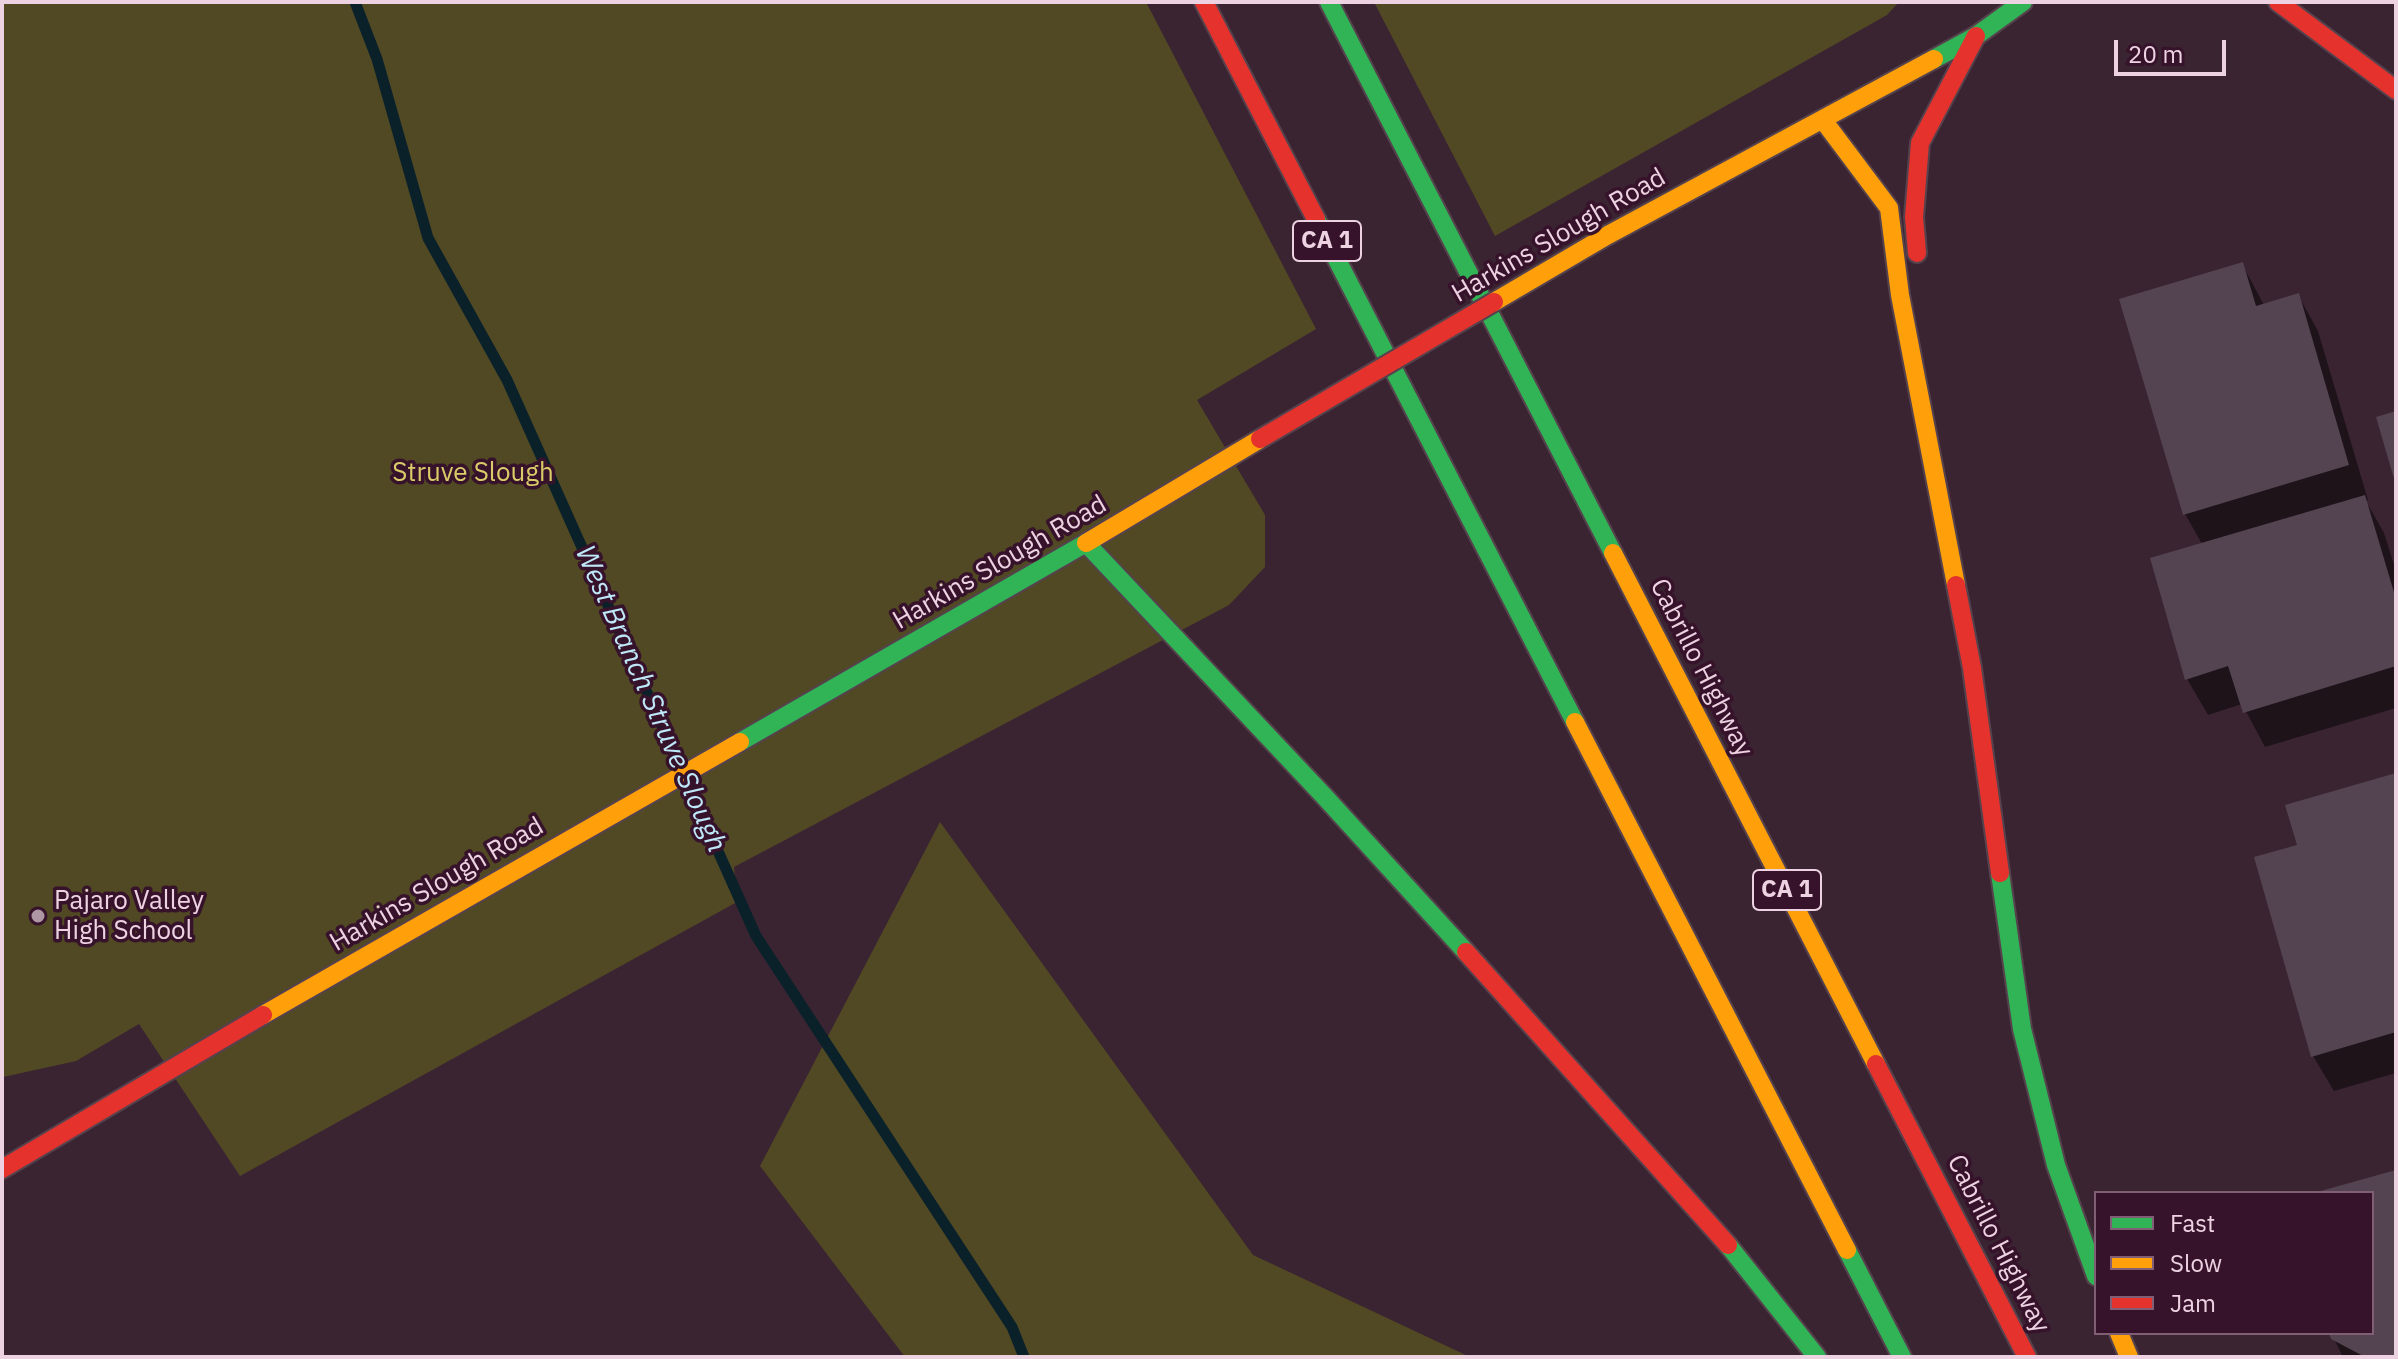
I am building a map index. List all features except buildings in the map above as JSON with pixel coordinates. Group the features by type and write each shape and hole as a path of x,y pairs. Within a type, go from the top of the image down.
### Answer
{"main road":[{"name":"CA 1","path":"1204,2 1902,1357"},
{"name":"Cabrillo Highway","path":"1329,2 2027,1357"},
{"name":"Harkins Slough Road","path":"2,1169 357,960 985,603 1608,235 1976,36 2023,2"},
{"path":"2278,2 2396,90"},
{"path":"1919,276 1914,217 1920,143 1976,36"},
{"path":"1823,120 1889,208 1900,295 1972,668"},
{"path":"1924,323 2022,1029 2056,1165 2094,1270"},
{"path":"1086,543 1324,796 1567,1063 1715,1228 1817,1357"},
{"path":"2120,1335 2129,1357"}],"green space":[{"name":"Struve Slough","path":"2,2 1146,2 1316,329 1197,400 1265,515 1265,567 1229,605 734,867 737,902 240,1176 139,1024 76,1061 3,1077"},
{"path":"1374,2 1899,2 1887,15 1495,236"},
{"path":"940,822 1253,1255 1470,1357 905,1357 760,1166"}],"waterway":[{"name":"West Branch Struve Slough","path":"355,2 377,59 428,238 507,380 756,936 1012,1327 1024,1357"}],"traffic: fast":[{"path":"1329,2 1613,553"},
{"path":"1934,59 1976,36 2023,2"},
{"path":"1316,219 1575,722"},
{"path":"740,742 1086,543"},
{"path":"1086,543 1466,952"},
{"path":"2000,873 2022,1029 2056,1165 2094,1270"},
{"path":"1728,1245 1817,1357"},
{"path":"1847,1250 1902,1357"}],"traffic: slow":[{"path":"1608,235 1934,59"},
{"path":"1823,120 1889,208 1900,295 1956,585"},
{"path":"1494,302 1608,235"},
{"path":"1086,543 1260,439"},
{"path":"1613,553 1876,1064"},
{"path":"1575,722 1847,1250"},
{"path":"263,1015 740,742"},
{"path":"2120,1335 2129,1357"}],"traffic: jam":[{"path":"1204,2 1316,219"},
{"path":"2278,2 2396,90"},
{"path":"1917,253 1914,217 1920,143 1976,36"},
{"path":"1260,439 1494,302"},
{"path":"1956,585 1972,668 2000,873"},
{"path":"1466,952 1728,1245"},
{"path":"2,1169 263,1015"},
{"path":"1876,1064 2027,1357"}],"place":[{"name":"Pajaro Valley High School","path":"38,916"}]}
